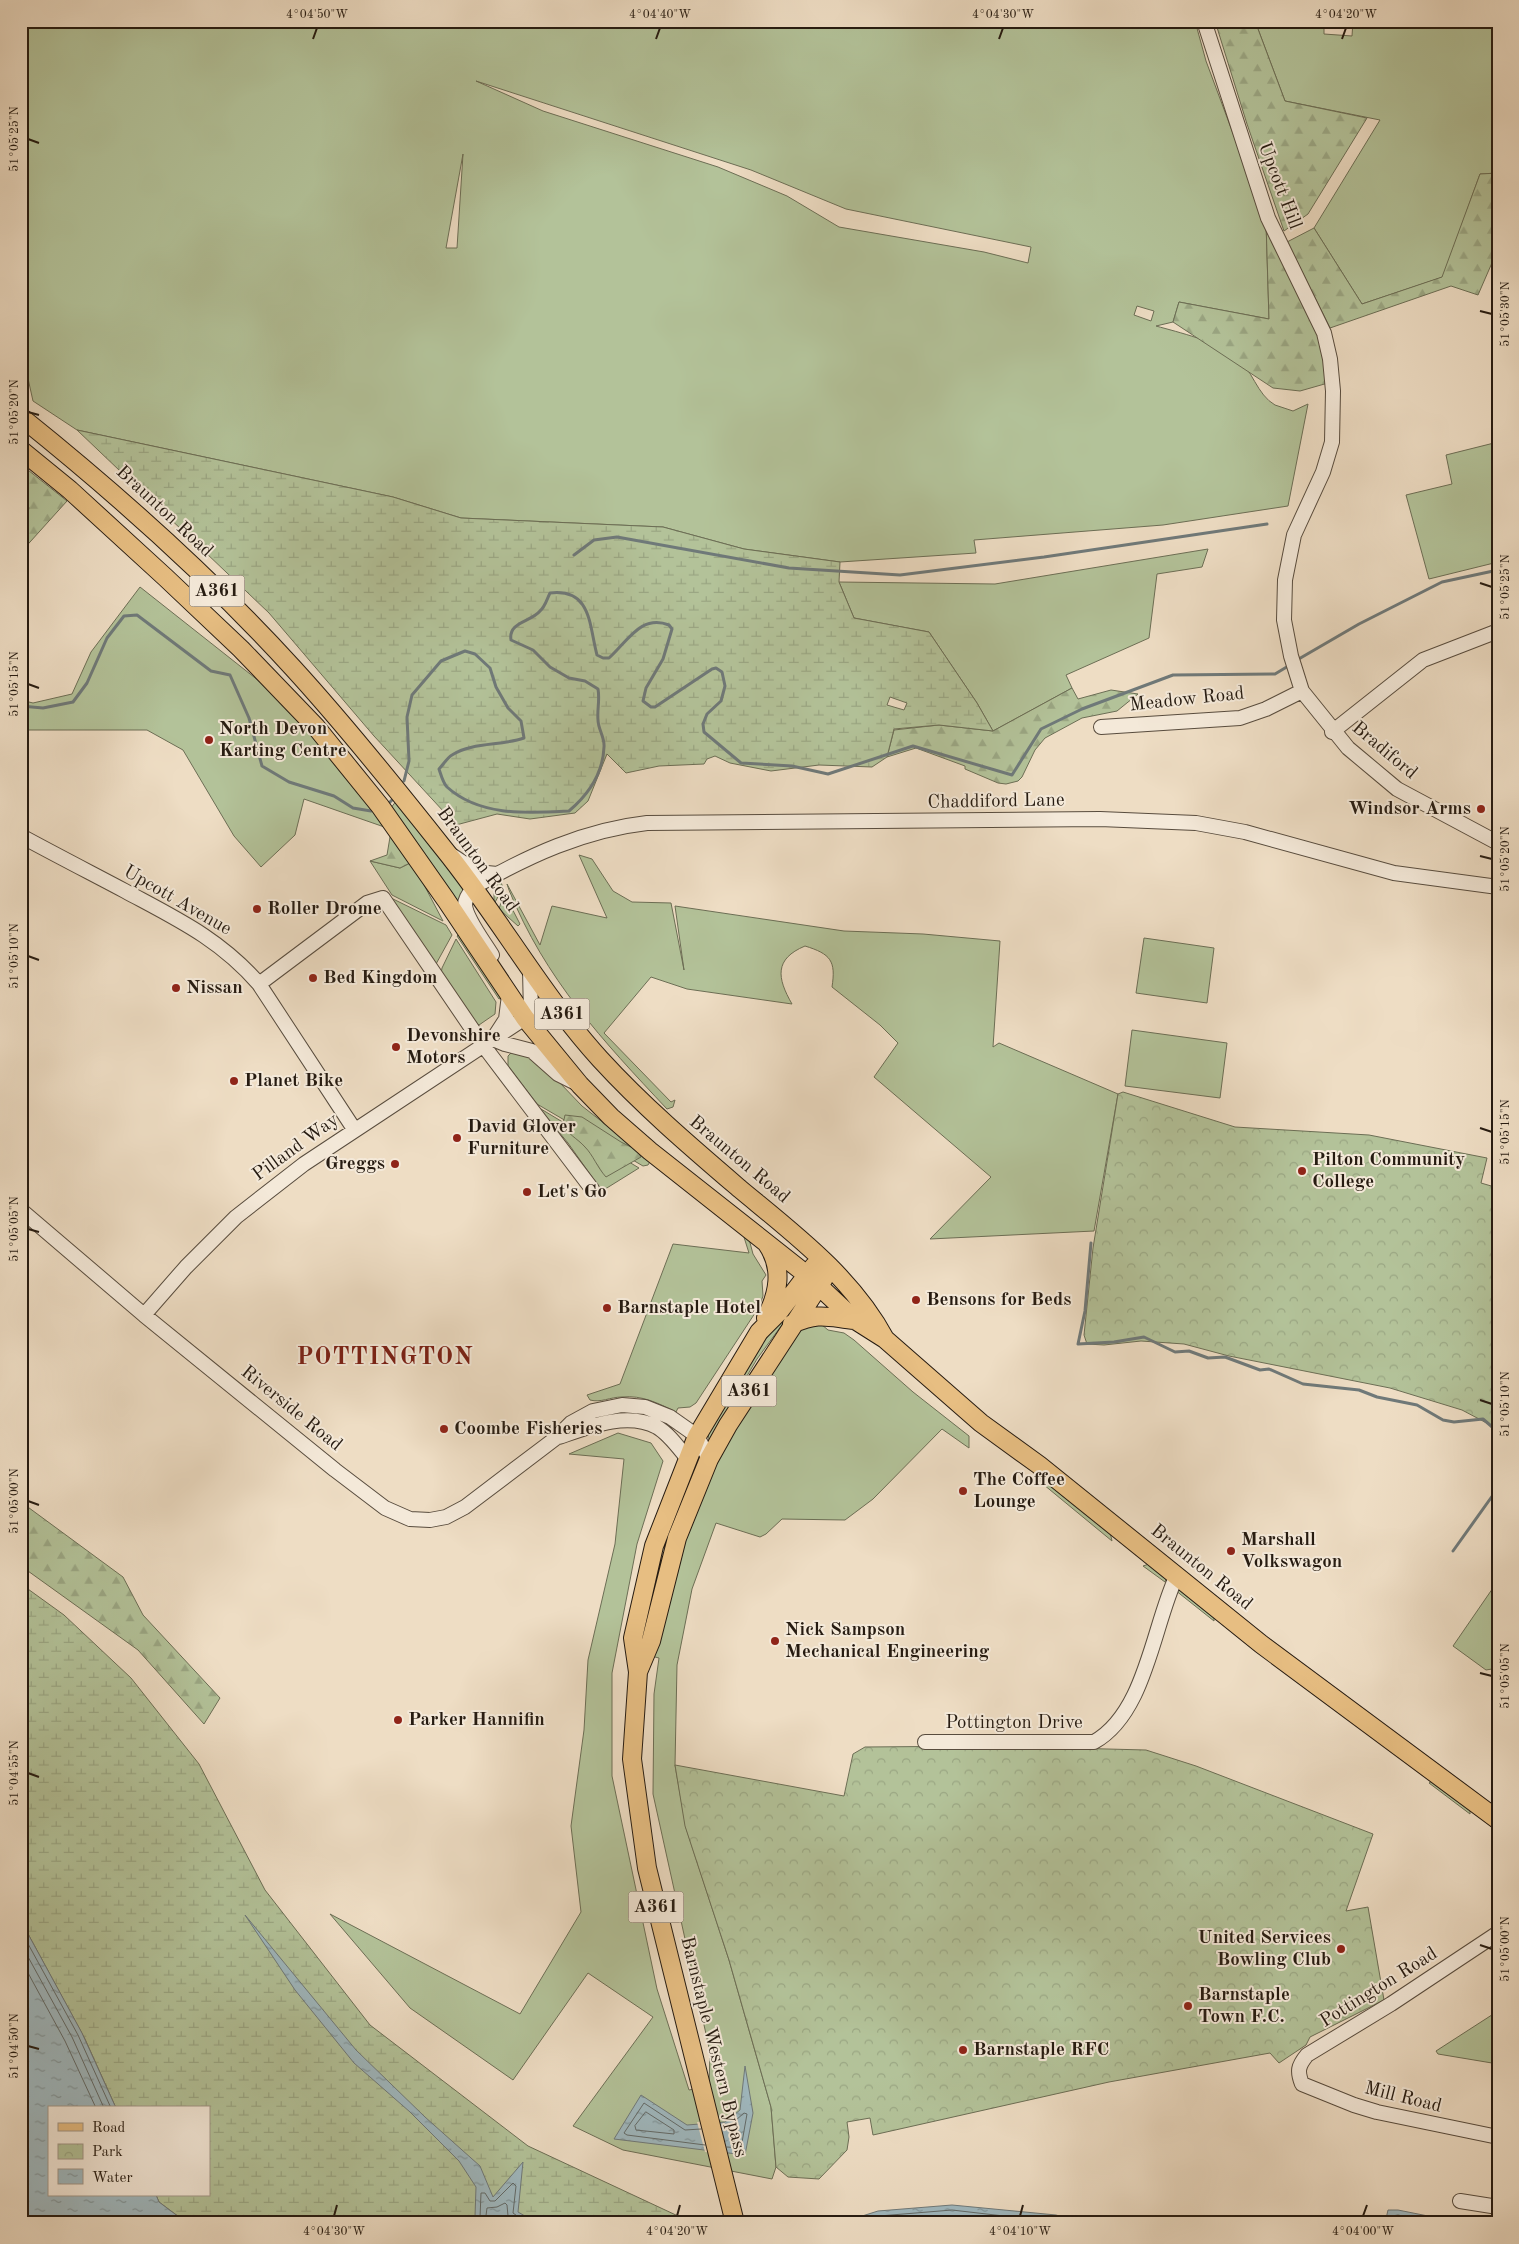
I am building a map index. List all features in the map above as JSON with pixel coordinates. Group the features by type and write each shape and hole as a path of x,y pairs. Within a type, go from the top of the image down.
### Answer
{"main road":[{"name":"Braunton Road","path":"21,416 83,466 169,544 256,629 332,711 448,853 474,887 530,970 600,1059 667,1127 826,1263 872,1315 885,1339"},
{"name":"Braunton Road","path":"21,450 70,490 241,649 316,727 380,806 509,995 528,1016 580,1085 650,1151 762,1237 855,1320 885,1339 981,1423 1039,1465 1260,1644 1498,1820"},
{"name":"A361","path":"759,1332 777,1294 778,1279 773,1256 762,1237"},
{"name":"Barnstaple Western Bypass","path":"735,2223 647,1868 640,1830 632,1759 638,1672 633,1638 643,1585 654,1546 696,1436 759,1332 812,1281 826,1263"},
{"name":"Barnstaple Western Bypass","path":"638,1672 651,1641 677,1538 709,1459 728,1425 792,1324 812,1281"},
{"path":"792,1324 812,1315 827,1315 855,1320"}],"street":[{"name":"Upcott Hill","path":"1204,21 1268,218 1324,333 1330,359 1333,433 1323,472"},
{"name":"Bradiford","path":"1323,472 1294,535 1285,580 1283,612 1291,656 1302,691 1332,732 1361,761 1397,789 1498,843"},
{"path":"1332,732 1423,660 1498,630"},
{"name":"Meadow Road","path":"1101,727 1240,718 1266,709 1302,691"},
{"name":"Chaddiford Lane","path":"474,887 547,848 613,828 647,823 677,821 834,823 1100,819 1196,822 1394,873 1498,887"},
{"name":"Upcott Avenue","path":"21,836 193,928 221,946 259,984 354,1129"},
{"path":"448,853 477,872 497,874 490,889 487,908"},
{"path":"474,887 467,897 465,905 469,916 492,955 494,972"},
{"path":"259,984 366,904 383,898 592,1189"},
{"path":"530,970 528,1016 547,1012 569,1022"},
{"name":"Pilland Way","path":"488,1042 506,1018 509,995"},
{"name":"Pilland Way","path":"144,1315 186,1267 236,1218 304,1164 354,1129 528,1016"},
{"path":"488,1042 532,1051 558,1074 580,1085"},
{"name":"Riverside Road","path":"21,1210 144,1315 385,1508 410,1519 430,1520 446,1517 465,1507 556,1438 571,1423 593,1411 622,1405 645,1407 670,1417 696,1436 709,1459"},
{"name":"Riverside Road","path":"556,1438 588,1427 616,1421 634,1422 656,1427 672,1440 686,1458"},
{"name":"Pottington Drive","path":"924,1742 1094,1742 1103,1737 1122,1714 1139,1685 1177,1575"},
{"name":"Pottington Road","path":"1302,2084 1298,2074 1298,2066 1307,2055 1391,2004 1498,1933"},
{"name":"Mill Road","path":"1302,2084 1377,2112 1498,2137"},
{"path":"1460,2201 1498,2207"}],"green space":[{"path":"21,21 1195,21 1206,61 1266,222 1269,319 1179,302 1173,322 1156,326 1209,342 1236,356 1242,361 1259,389 1275,405 1293,411 1308,404 1288,506 1163,525 974,540 976,553 840,562 744,549 663,527 461,518 393,497 77,430 33,401 27,374 21,374","holes":["476,81 751,170 846,209 1031,247 1028,263 984,252 839,227 787,196 718,167 543,111","463,154 457,248 446,248","1137,306 1154,311 1151,321 1134,315"]},
{"path":"1215,21 1255,21 1285,101 1367,118 1308,214 1284,231 1247,124"},
{"path":"1255,21 1324,21 1324,34 1352,36 1353,21 1498,21 1498,173 1480,174 1443,277 1362,304 1314,228 1380,120 1285,101"},
{"path":"1498,173 1498,249 1478,295 1451,286 1330,328 1287,242 1314,228 1362,304 1442,277 1480,174"},
{"path":"1266,222 1317,331 1328,383 1300,391 1273,388 1173,322 1179,302 1269,319"},
{"path":"77,430 393,497 461,518 663,527 744,549 840,562 839,582 854,618 929,632 977,703 993,731 939,725 894,729 887,757 872,767 819,765 771,771 730,763 715,756 707,759 704,764 659,766 626,773 607,754 588,801 575,813 530,819 497,814 456,825 374,736 269,613","holes":["890,697 907,703 904,710 887,705"]},
{"path":"1498,442 1498,562 1429,579 1406,495 1452,484 1446,455"},
{"path":"28,470 67,501 21,552 23,535 21,481"},
{"path":"21,485 29,508 21,539"},
{"path":"1208,549 1202,567 1157,574 1149,638 1066,675 1072,688 993,731 977,703 929,632 854,618 839,582 995,584"},
{"path":"140,587 264,685 342,767 390,829 304,799 295,835 261,867 234,836 183,750 147,730 21,730 21,700 33,703 72,694 91,652"},
{"path":"1072,688 1078,699 1111,690 1138,694 1117,711 1082,718 1045,738 1035,750 1022,777 1018,781 1006,784 998,783 965,769 965,766 916,748 887,757 894,730 939,725 993,731"},
{"path":"397,800 464,886 459,904 390,809"},
{"path":"394,834 412,862 400,868 370,861 387,855 390,837"},
{"path":"579,855 592,859 613,891 632,902 671,903 684,970 675,906 844,931 923,934 1000,941 993,1047 999,1043 1118,1094 1094,1231 930,1239 991,1177 874,1077 898,1043 880,1025 832,987 833,971 830,960 821,952 805,946 788,957 783,963 781,970 783,986 792,1004 687,989 651,977 604,1033 671,1102 675,1100 673,1107 667,1109 620,1059 577,1007 540,952 509,890 507,884 540,945 552,906 607,918"},
{"path":"370,861 400,868 412,862 443,921 392,895"},
{"path":"500,879 503,888 494,904 494,892"},
{"path":"504,893 520,924 518,926 499,909"},
{"path":"389,897 446,925 452,935 436,964"},
{"path":"459,934 501,998 499,999 457,936"},
{"path":"1144,938 1214,948 1207,1003 1136,993"},
{"path":"456,939 496,1002 495,1014 479,1025 441,974"},
{"path":"1132,1030 1227,1043 1220,1098 1125,1086"},
{"path":"512,1052 537,1059 582,1106 651,1160 648,1165 643,1166 537,1104 508,1066 508,1056"},
{"path":"1123,1092 1235,1127 1369,1135 1487,1158 1481,1183 1498,1188 1498,1429 1462,1410 1390,1388 1229,1356 1184,1344 1141,1341 1104,1345 1087,1344 1084,1335 1093,1248 1118,1094"},
{"path":"540,1109 639,1168 602,1191 568,1143"},
{"path":"565,1115 582,1117 637,1150 641,1157 606,1177 588,1150 565,1128 563,1124"},
{"path":"743,1234 749,1239 753,1254 766,1275 762,1281 763,1296 759,1307 696,1403 690,1407 678,1408 676,1412 643,1398 636,1397 618,1397 598,1401 590,1400 587,1395 620,1384 673,1244 749,1253"},
{"path":"799,1293 803,1296 757,1359 709,1440 708,1433 755,1354"},
{"path":"821,1324 828,1330 844,1333 854,1340 913,1392 969,1436 969,1448 942,1429 873,1499 845,1520 782,1519 760,1537 716,1523 692,1589 677,1665 675,1765 686,1828 729,1960 771,2107 776,2167 772,2179 623,2150 573,2126 653,2017 588,1973 513,2080 410,2008 330,1914 520,2014 581,1912 571,1826 584,1730 588,1660 615,1544 624,1459 569,1454 618,1433 651,1443 663,1461 637,1544 612,1673 612,1776 657,1989 689,2090 709,2086 710,2052 653,1794 654,1694 659,1658 651,1656 690,1517 735,1423 799,1328"},
{"path":"1038,1480 1045,1481 1110,1532 1112,1541"},
{"path":"21,1502 123,1577 143,1615 220,1698 204,1724 138,1650 21,1566"},
{"path":"1149,1564 1167,1577 1165,1582 1143,1566"},
{"path":"21,1584 64,1615 131,1678 199,1764 265,1890 370,2025 528,2146 693,2223 187,2223 159,2202 156,2196 210,2196 210,2106 115,2106 85,2039 21,1921"},
{"path":"1495,1585 1498,1587 1498,1668 1486,1670 1453,1646"},
{"path":"1181,1589 1214,1615 1214,1621 1175,1590"},
{"path":"991,1746 1146,1750 1196,1766 1373,1834 1346,1911 1368,1907 1384,2000 1310,2037 1306,2045 1279,2063 1270,2053 1109,2082 873,2135 870,2118 847,2122 849,2137 847,2150 819,2179 788,2177 776,2167 771,2107 729,1960 685,1826 675,1765 844,1796 853,1754 865,1747"},
{"path":"1432,1781 1470,1809 1470,1814 1429,1783"},
{"path":"1498,2011 1498,2064 1438,2054 1436,2051"}],"water":[{"path":"245,1915 356,2050 425,2117 480,2166 493,2197 523,2162 518,2212 537,2223 468,2223 475,2217 476,2187 459,2161 410,2112 354,2063 295,1990"},
{"path":"21,1921 82,2033 115,2106 48,2106 48,2196 156,2196 159,2202 187,2223 21,2223"},
{"path":"745,2066 753,2113 745,2155 614,2139 641,2095 687,2125 725,2122 740,2110"},
{"path":"952,2205 1056,2215 1083,2223 840,2223 878,2211"},
{"path":"1388,2210 1398,2210 1448,2220 1448,2223 1385,2223"}],"pier":[{"path":"719,2120 728,2155 705,2152 697,2122"}],"waterway":[{"path":"21,494 25,508 21,526"},
{"path":"574,555 594,540 617,537 789,568 900,575 1044,557 1267,524"},
{"path":"1297,660 1359,624 1442,582 1498,570"},
{"path":"404,781 409,761 407,717 412,695 441,661 465,651 475,654 490,668 496,687 508,708 521,721 524,738 469,748 452,755 439,769 447,787 460,797 474,804 505,811 569,811 583,798 598,775 603,757 603,740 598,723 598,689 585,681 569,678 550,667 533,650 511,640 513,629 536,615 545,605 550,593 564,593 574,596 581,603 590,621 597,655 603,658 609,658 629,637 643,626 650,623 669,625 672,629 663,659 646,688 643,701 651,707 655,707 716,668 722,672 725,686 721,701 707,714 703,724 704,732 741,763 792,766 828,774 913,746 1012,775 1041,729 1082,709 1173,675 1275,674 1290,665"},
{"path":"21,706 43,708 73,702 87,683 107,638 124,616 137,615 211,671 230,675 249,718 262,766 289,782 334,796 353,808 371,811"},
{"path":"387,805 395,797"},
{"path":"1091,1243 1085,1311 1078,1344 1114,1342 1144,1337 1175,1352 1189,1351 1208,1358 1225,1357 1260,1370 1269,1369 1303,1384 1359,1390 1377,1397 1417,1405 1443,1420 1454,1422 1483,1419 1498,1432"},
{"path":"1453,1551 1498,1488"}],"place":[{"name":"North Devon Karting Centre","path":"209,740"},
{"name":"Windsor Arms","path":"1481,809"},
{"name":"Roller Drome","path":"257,909"},
{"name":"Bed Kingdom","path":"313,978"},
{"name":"Nissan","path":"176,988"},
{"name":"Devonshire Motors","path":"396,1047"},
{"name":"Planet Bike","path":"234,1081"},
{"name":"David Glover Furniture","path":"457,1138"},
{"name":"Greggs","path":"395,1164"},
{"name":"Pilton Community College","path":"1302,1171"},
{"name":"Let's Go","path":"527,1192"},
{"name":"Bensons for Beds","path":"916,1300"},
{"name":"Barnstaple Hotel","path":"607,1308"},
{"name":"Coombe Fisheries","path":"444,1429"},
{"name":"The Coffee Lounge","path":"963,1491"},
{"name":"Marshall Volkswagon","path":"1231,1551"},
{"name":"Nick Sampson Mechanical Engineering","path":"775,1641"},
{"name":"Parker Hannifin","path":"398,1720"},
{"name":"United Services Bowling Club","path":"1341,1949"},
{"name":"Barnstaple Town F.C.","path":"1188,2006"},
{"name":"Barnstaple RFC","path":"963,2050"}],"district":[{"name":"POTTINGTON","path":"385,1358"}]}
